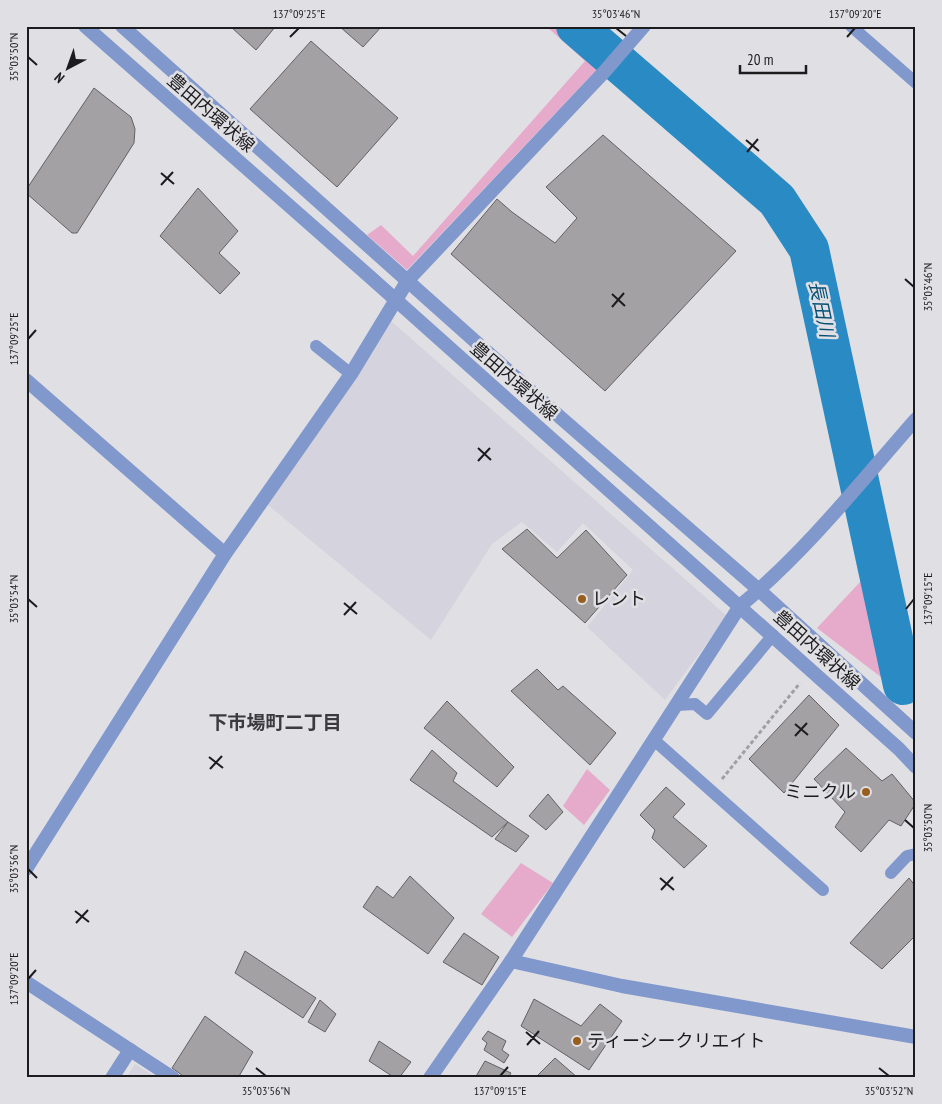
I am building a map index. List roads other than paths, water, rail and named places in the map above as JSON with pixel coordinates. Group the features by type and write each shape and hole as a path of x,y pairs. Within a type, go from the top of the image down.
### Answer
{"street":[{"name":"豊田内環状線","path":"85,26 774,635 916,767"},
{"name":"豊田内環状線","path":"122,26 561,418 759,590 916,733"},
{"path":"26,869 225,554 351,374 408,280 605,71 644,26"},
{"path":"26,380 225,554"},
{"path":"430,1078 511,961 740,606 759,590 844,503 916,419"},
{"path":"511,961 622,986 916,1037"},
{"path":"26,982 173,1078"},
{"path":"112,1078 130,1050"}],"lane":[{"path":"851,26 916,83"},
{"path":"316,346 351,374"},
{"path":"677,705 695,704 707,714 774,635"},
{"path":"654,740 823,890"},
{"path":"891,873 911,855"}],"waterway":[{"name":"長田川","path":"576,26 777,200 809,249 903,685"}],"place":[{"name":"レント","path":"582,599"},
{"name":"ミニクル","path":"866,792"},
{"name":"ティーシークリエイト","path":"577,1041"}],"district":[{"name":"下市場町二丁目","path":"275,722"}]}
